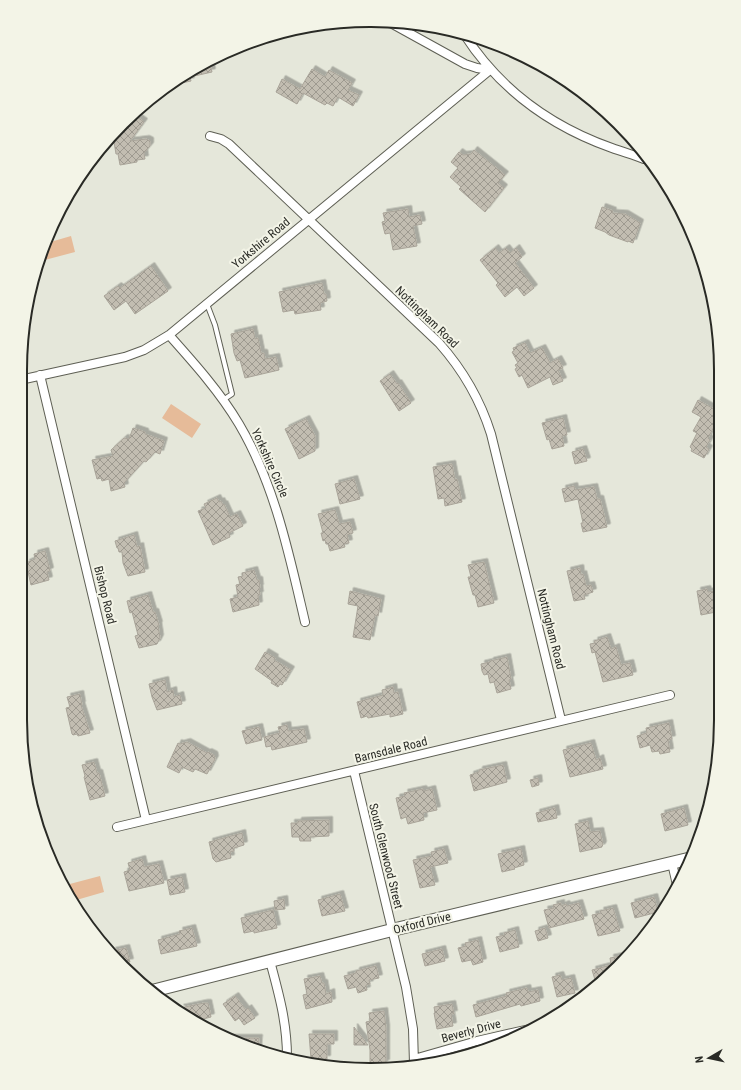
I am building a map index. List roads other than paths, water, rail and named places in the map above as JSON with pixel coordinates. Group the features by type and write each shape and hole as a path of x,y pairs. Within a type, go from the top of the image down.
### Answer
{"main road":[{"name":"Oxford Drive","path":"158,989 392,930 684,860"}],"street":[{"path":"401,29 465,64 476,68 490,70"},
{"path":"470,42 490,70 506,87 543,114 600,143 640,158"},
{"name":"Yorkshire Road","path":"27,378 125,357 144,350 170,335 490,70"},
{"name":"Nottingham Road","path":"210,136 222,139 229,144 439,343 453,359 476,394 491,434 561,720"},
{"name":"Yorkshire Circle","path":"170,335 223,400 239,424 258,460 285,537 305,622"},
{"name":"Bishop Road","path":"40,375 146,820"},
{"name":"Barnsdale Road","path":"117,827 670,695"},
{"name":"South Glenwood Street","path":"354,771 411,1009 414,1060"},
{"path":"672,863 676,877"},
{"path":"270,961 285,1020 287,1052"},
{"name":"Beverly Drive","path":"425,1058 477,1041 510,1034"}],"lane":[{"path":"207,304 216,325 232,394 223,400"}]}
